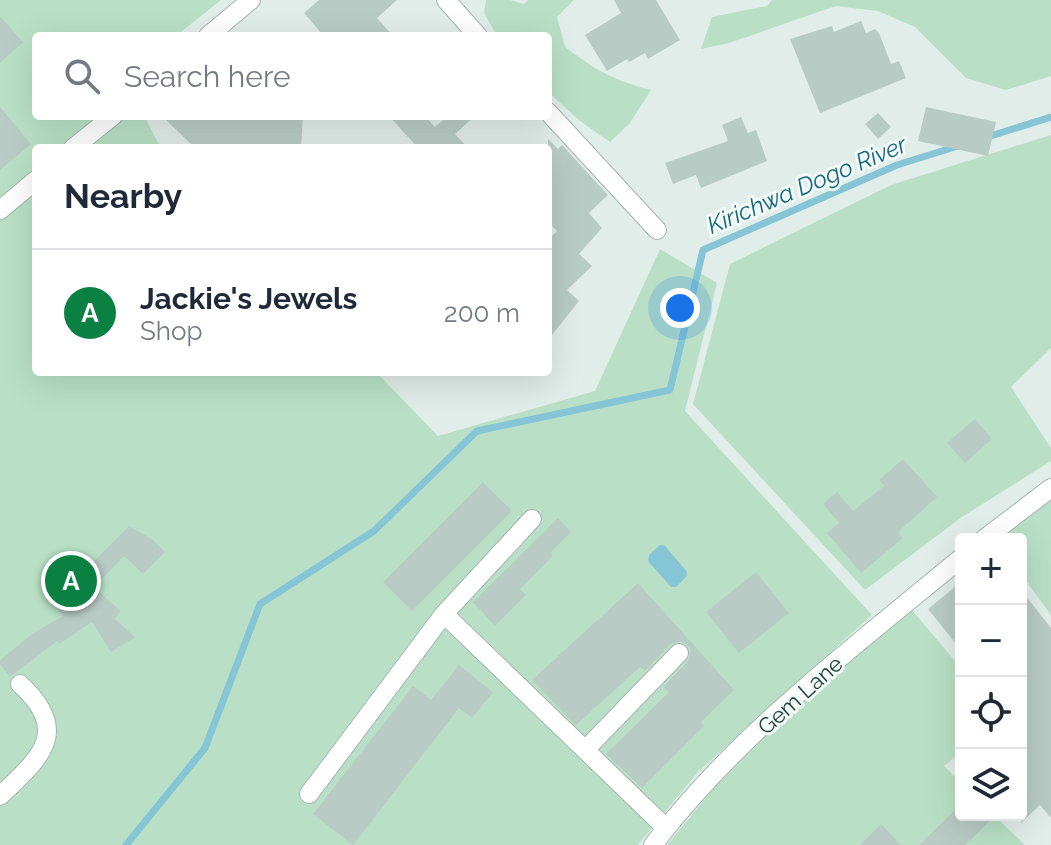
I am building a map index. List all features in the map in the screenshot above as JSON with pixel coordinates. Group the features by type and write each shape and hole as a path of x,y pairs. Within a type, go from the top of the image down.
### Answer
{"street":[{"path":"213,32 251,0"},
{"path":"446,0 474,32"},
{"path":"552,116 657,230"},
{"path":"78,144 108,120"},
{"path":"0,210 32,183"},
{"path":"992,533 1051,488"},
{"path":"309,794 444,614 532,519"},
{"name":"Gem Lane","path":"653,845 786,704 955,563"},
{"path":"444,614 666,828"},
{"path":"585,750 679,653"},
{"path":"0,796 42,753 49,734 43,713 32,694 20,684"}],"green space":[{"path":"0,0 221,0 181,32 32,32 32,120 146,120 159,144 32,144 32,376 380,376 438,436 595,391 660,249 717,283 685,411 872,615 698,772 638,845 0,845"},
{"path":"486,0 510,0 524,4 528,0 574,0 557,17 565,47 605,73 651,90 630,123 610,142 552,96 552,32 495,32 484,13"},
{"path":"772,0 1051,0 1051,76 1006,90 966,78 915,27 878,11 836,6 729,43 701,49 712,17 767,6"},
{"path":"1051,135 1051,348 1011,387 1051,448 1051,461 962,517 865,590 693,404 730,264 891,185"},
{"path":"1051,500 1051,615 1027,582 1027,533 1006,533"},
{"path":"911,609 955,661 955,757 944,766 955,777 955,821 1000,821 1025,845 667,845 721,779 786,715"}],"water":[{"path":"660,545 665,546 687,572 676,587 671,587 648,561 649,555"}],"building":[{"path":"319,0 397,0 377,18 389,32 321,32 304,13"},
{"path":"614,0 656,0 680,40 648,59 645,53 607,71 585,35 621,13"},
{"path":"0,16 23,42 0,63"},
{"path":"861,21 866,33 875,29 879,33 891,64 899,61 906,78 820,113 790,39 832,26 834,32"},
{"path":"0,107 31,144 0,170"},
{"path":"926,107 996,122 988,156 918,141"},
{"path":"878,113 891,127 878,139 865,124"},
{"path":"741,117 748,133 756,130 767,161 701,188 696,175 673,184 665,163 728,141 722,125"},
{"path":"166,120 303,120 301,144 191,144"},
{"path":"393,120 429,120 435,127 443,120 471,120 455,134 464,144 414,144"},
{"path":"548,139 558,149 562,145 608,195 589,213 602,228 579,254 592,266 567,290 579,301 552,335 552,236 557,231 552,226 552,144 548,144"},
{"path":"975,419 992,439 965,463 947,443"},
{"path":"903,459 937,497 898,532 903,538 861,573 827,533 839,523 823,504 837,492 853,511 884,486 879,480"},
{"path":"483,482 512,511 412,611 383,582"},
{"path":"558,518 571,532 550,553 553,556 520,589 526,595 495,626 473,602"},
{"path":"129,526 152,539 165,552 143,574 124,556 102,579 81,574"},
{"path":"756,572 789,613 739,653 706,612"},
{"path":"85,580 121,611 115,619 135,637 111,652 92,622 59,644 57,641 10,677 0,660 32,634 63,616 55,604 73,593 71,589"},
{"path":"638,583 734,690 701,722 704,726 642,788 606,754 669,692 663,687 688,661 691,650 688,645 681,641 671,644 645,671 640,667 576,725 532,680"},
{"path":"955,587 955,643 928,609"},
{"path":"1027,598 1051,628 1051,818 1040,805 1027,817"},
{"path":"459,665 493,692 472,718 459,708 353,845 313,814 413,686 431,700"},
{"path":"955,810 955,821 990,821 965,845 919,845"},
{"path":"881,824 901,845 860,845"}],"waterway":[{"name":"Kirichwa Dogo River","path":"984,138 1051,117"},
{"name":"Kirichwa Dogo River","path":"126,845 205,748 260,604 374,531 477,431 670,390 703,250 897,165 961,145"}],"place":[{"name":"Jackie's Jewels","path":"71,581"}]}
